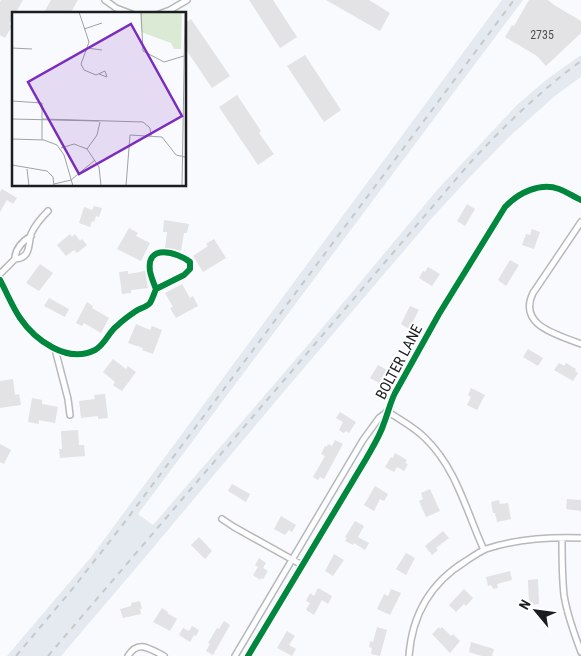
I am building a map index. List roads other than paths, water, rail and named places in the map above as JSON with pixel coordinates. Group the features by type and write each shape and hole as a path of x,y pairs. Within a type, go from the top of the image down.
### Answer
{"street":[{"path":"105,0 116,8 127,12"},
{"path":"164,12 187,0"},
{"name":"BOLTER LANE","path":"248,656 366,460 380,434 395,393 434,323 505,207 519,195 540,187 560,189 581,200"},
{"path":"0,274 15,259 20,259 28,250 31,236 41,218 48,211"},
{"path":"581,222 534,294 530,304 532,317 535,321 546,329 581,344"},
{"path":"15,259 15,254 21,245 31,236"},
{"path":"0,280 26,326 44,342 70,354 83,354 103,345 116,326 137,310 149,304 156,289 184,275 190,269 190,262 172,252 162,252 154,255 150,261 150,270 156,289"},
{"path":"55,348 68,399 70,415"},
{"path":"387,412 410,426 438,451 460,489 484,550"},
{"name":"BOLTER LANE","path":"235,656 363,440 379,418 387,412"},
{"path":"222,519 234,528 302,565"},
{"path":"409,656 413,629 421,608 431,592 449,572 484,550 533,539 581,538"},
{"path":"562,539 564,596 570,622 581,652"},
{"path":"128,656 135,647 141,646 164,656"}],"railway":[{"path":"16,656 74,587 124,523 514,0"},
{"path":"48,656 469,164 522,110 581,61"}]}
